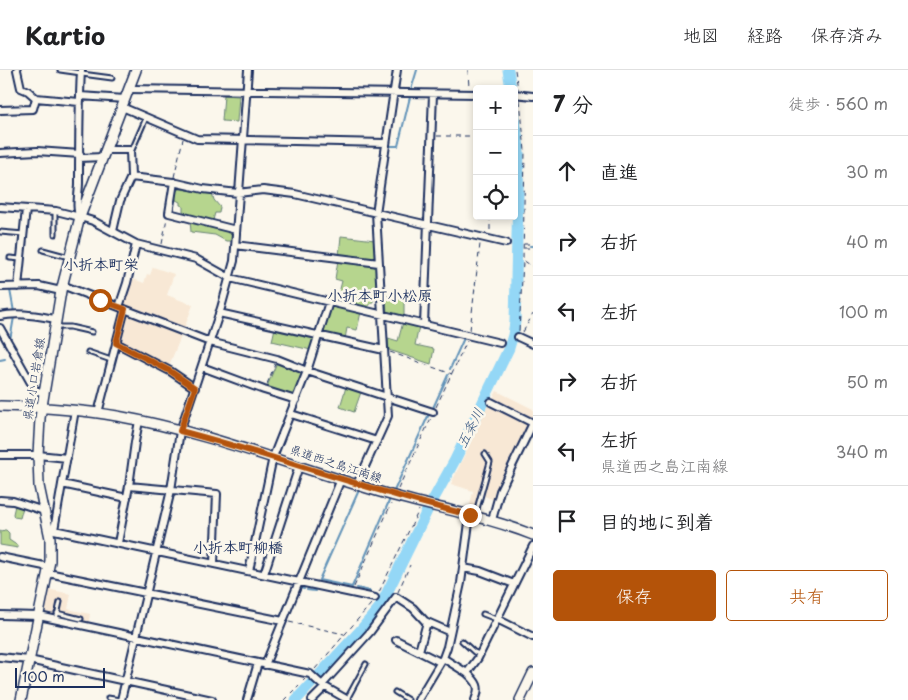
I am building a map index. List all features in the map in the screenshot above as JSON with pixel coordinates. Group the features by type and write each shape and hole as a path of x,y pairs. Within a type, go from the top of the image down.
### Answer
{"main road":[{"name":"県道小口岩倉線","path":"21,700 48,570 51,546 52,530 44,511 39,486 38,454 42,407 61,288 80,217 136,70"},
{"name":"県道西之島江南線","path":"0,406 75,410 139,421 273,457 395,496 492,520 533,535"},
{"path":"520,700 533,673"}],"street":[{"path":"17,70 21,88 36,98 80,99 123,103 146,117 197,139 386,143"},
{"path":"120,700 171,490 180,431 210,342 234,261 248,70"},
{"path":"357,484 388,416 376,213 397,70"},
{"path":"80,217 78,212 81,72"},
{"path":"129,88 246,92 473,94"},
{"path":"424,324 434,94"},
{"path":"518,94 533,96"},
{"path":"0,110 33,108 36,98"},
{"path":"0,154 37,151 80,156 130,150 131,177 120,201 113,231"},
{"path":"131,177 238,193 262,190 295,194 506,243"},
{"path":"174,182 168,213 236,230"},
{"path":"0,207 56,211 80,217 113,231 136,244 196,259 230,278 500,343"},
{"path":"18,287 26,209"},
{"path":"98,414 116,343 136,244"},
{"path":"235,245 379,263"},
{"path":"0,287 38,286 61,288 122,308 210,342 277,359 307,371 434,412"},
{"path":"249,571 273,457 307,371 329,302"},
{"path":"218,313 384,350"},
{"path":"0,316 10,314 30,315 56,323"},
{"path":"0,328 36,390 44,393"},
{"path":"519,337 533,344"},
{"path":"116,343 170,371 195,388"},
{"path":"202,367 296,400"},
{"path":"491,402 533,423 500,491 492,520"},
{"path":"75,410 52,530 375,598"},
{"path":"291,414 377,441"},
{"path":"118,543 139,421"},
{"path":"0,455 38,454 67,458"},
{"path":"264,574 298,466"},
{"path":"247,700 300,582 341,479"},
{"path":"62,484 127,498"},
{"path":"129,486 217,494 214,564"},
{"path":"0,500 44,511"},
{"path":"418,700 441,660 450,632 472,516"},
{"path":"467,673 480,654 533,546"},
{"path":"0,556 48,570 146,593 283,621"},
{"path":"463,568 480,571 514,584"},
{"path":"312,700 370,632 396,597 413,608 427,622 450,632"},
{"path":"0,615 57,617 136,637 310,675 347,700"},
{"path":"497,619 533,637"},
{"path":"418,651 427,622"},
{"path":"396,640 467,673 478,686 479,690 475,700"},
{"path":"0,657 29,660 212,700"}],"lane":[{"path":"60,70 112,78"},
{"path":"130,150 132,150 146,117"},
{"path":"55,234 56,211"},
{"path":"0,232 24,234"},
{"path":"43,250 69,257"},
{"path":"10,258 21,259"},
{"path":"56,323 92,332"},
{"path":"88,352 112,360"},
{"path":"472,516 490,462 484,454"},
{"path":"60,602 57,617 81,618"},
{"path":"483,614 497,619"},
{"path":"462,641 474,652 480,654"},
{"path":"347,700 366,664"},
{"path":"396,692 408,700"},
{"path":"108,698 120,700"}],"path":[{"path":"468,70 473,94"},
{"path":"515,70 516,85"},
{"path":"518,105 525,145 523,261 519,337"},
{"path":"174,182 184,134"},
{"path":"432,136 473,136"},
{"path":"161,250 168,213"},
{"path":"490,220 490,239"},
{"path":"352,592 469,336 480,237"},
{"path":"523,244 533,244"},
{"path":"523,248 533,248"},
{"path":"523,261 533,266"},
{"path":"519,337 533,314"},
{"path":"384,350 452,374"},
{"path":"264,390 277,359"},
{"path":"284,700 310,675 375,598 387,578 423,503"},
{"path":"396,597 410,565"},
{"path":"283,621 345,634"}],"shaded area":[{"path":"153,267 174,274 167,295 193,305 184,329 121,305 131,278 144,283 147,274 150,275"},
{"path":"128,313 182,334 168,368 118,340 126,314"},
{"path":"497,391 533,409 533,418 531,419 492,400"},
{"path":"488,404 529,426 495,500 484,496 479,513 469,510 473,491 451,484"},
{"path":"47,589 71,594 68,609 90,614 88,625 45,615 43,612"}],"green space":[{"path":"224,95 239,96 237,122 222,121"},
{"path":"179,189 212,193 214,200 220,207 219,213 215,213 211,221 188,215 183,211 183,206 180,205 180,202 176,200 175,192"},
{"path":"190,220 231,231 233,233 231,241 226,241 215,235 191,232"},
{"path":"341,236 375,240 376,259 339,256"},
{"path":"338,260 375,264 377,266 378,289 371,304 366,308 337,301 342,281 335,279"},
{"path":"386,296 404,299 404,318 387,314"},
{"path":"332,305 361,312 357,330 347,328 345,339 323,335 321,332"},
{"path":"403,322 419,326 415,345 434,349 431,364 389,350 388,338 398,341"},
{"path":"275,328 315,337 311,350 272,341"},
{"path":"277,362 303,374 293,397 266,389"},
{"path":"346,387 361,392 354,412 340,407"},
{"path":"15,505 23,507 20,518 14,517"},
{"path":"4,530 9,533 9,540 18,548 0,545 0,531"}],"waterway":[{"path":"411,90 417,70"},
{"name":"五条川","path":"508,70 510,85"},
{"path":"389,146 398,146 410,97"},
{"name":"五条川","path":"296,700 380,607 427,511 455,460 509,348 515,322 519,148 516,130"},
{"path":"10,290 14,312"},
{"path":"10,340 14,317"},
{"path":"427,322 437,325"},
{"path":"450,369 464,338"},
{"path":"387,343 387,348"},
{"path":"387,354 390,394"},
{"path":"0,360 5,359"},
{"path":"433,408 448,375"},
{"path":"390,419 391,403"},
{"path":"393,403 429,414 394,491"},
{"path":"380,442 389,421"},
{"path":"367,472 379,443"},
{"path":"363,480 366,474"},
{"path":"359,490 319,580 352,587 390,499"},
{"path":"287,620 300,588 304,589"},
{"path":"357,588 370,591"},
{"path":"307,590 315,591"},
{"path":"270,661 285,625"}],"district":[{"name":"小折本町栄","path":"101,265"},
{"name":"小折本町小松原","path":"380,296"},
{"name":"小折本町柳橋","path":"238,548"}],"route":[{"path":"100,300 125,309 116,343 170,371 195,388 180,431 273,457 395,496 470,515"}]}
